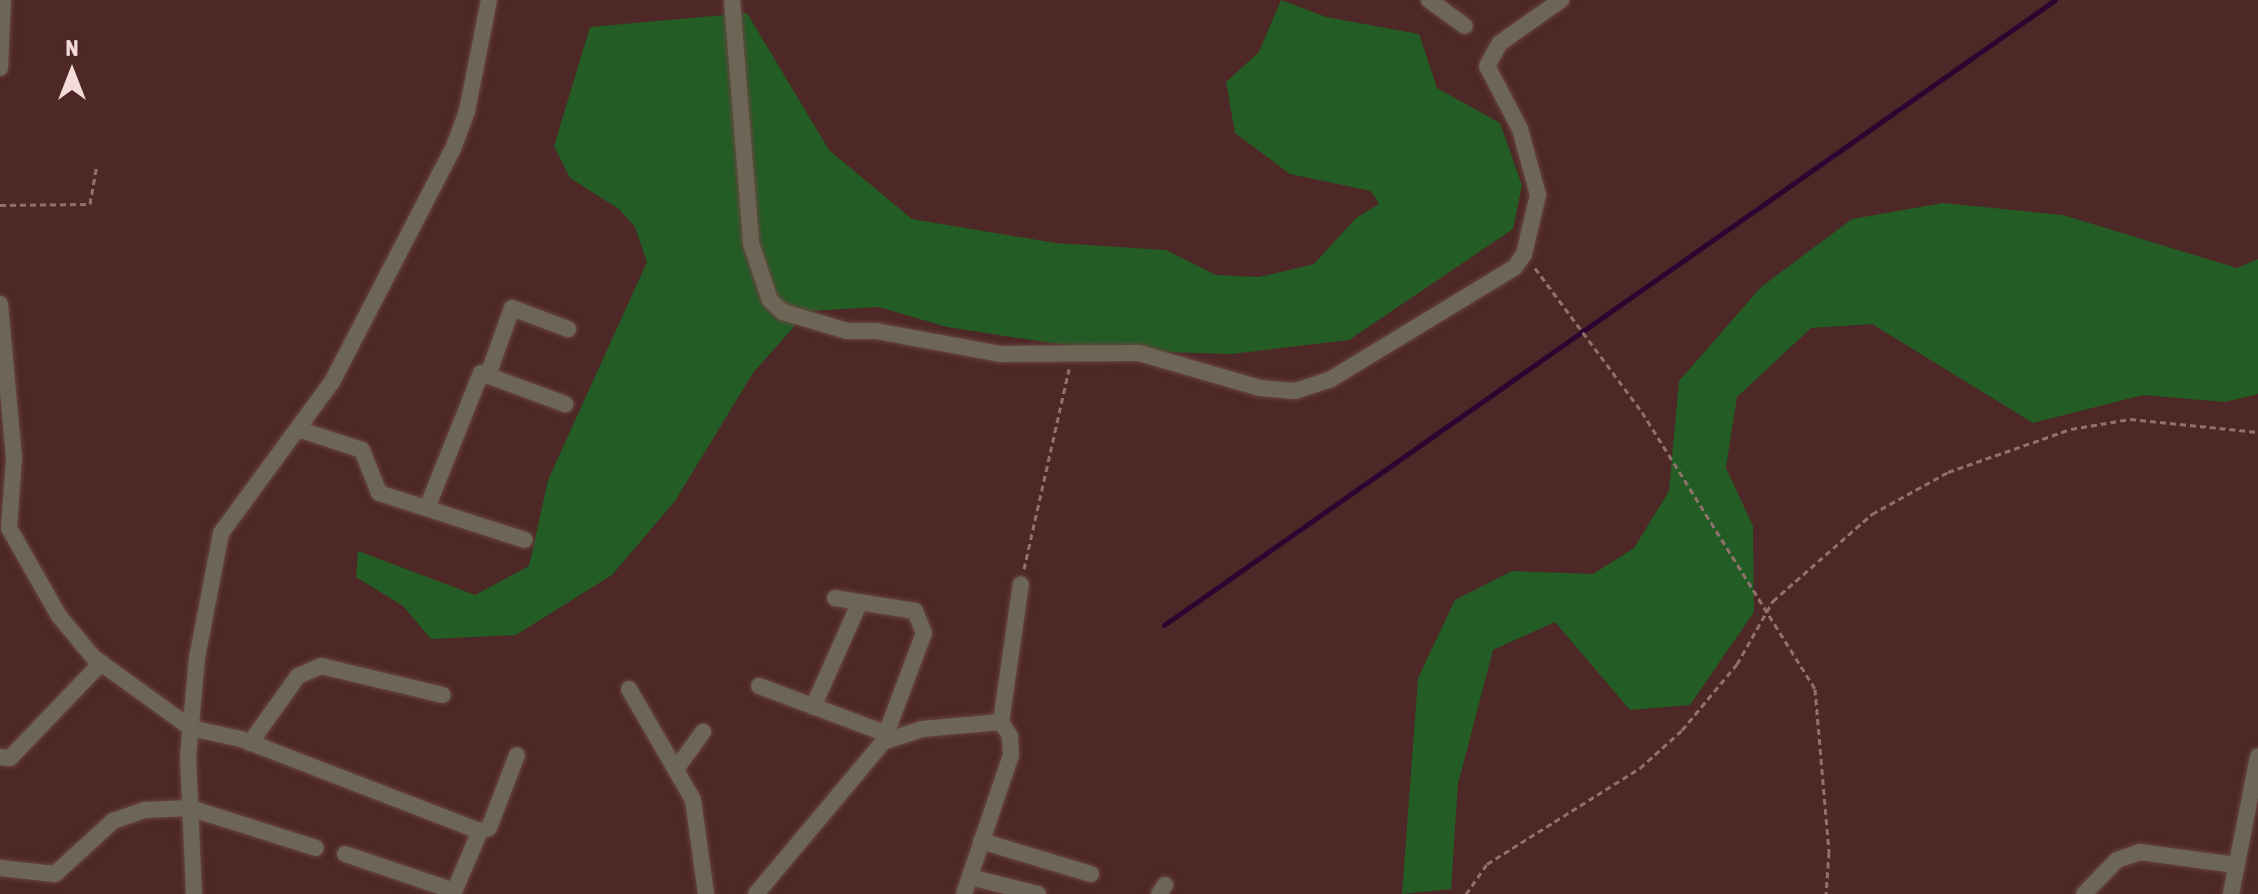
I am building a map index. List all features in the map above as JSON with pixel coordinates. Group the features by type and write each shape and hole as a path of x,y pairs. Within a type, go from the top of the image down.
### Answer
{"street":[{"path":"0,68 3,0"},
{"path":"194,894 190,808 191,728 197,658 221,533 332,382 453,149 467,111 489,0"},
{"path":"732,0 751,243 770,300 803,321 847,331 876,331 1000,354 1139,353 1260,388 1295,391 1331,379 1515,267 1524,254 1538,195 1520,129 1487,66 1500,43 1561,0"},
{"path":"1429,0 1465,26"},
{"path":"0,304 14,458 4,526 36,582 101,663 191,728 250,743 480,831 489,828 517,755"},
{"path":"488,375 512,308 568,329"},
{"path":"427,508 481,373 565,404"},
{"path":"298,429 362,450 379,493 525,540"},
{"path":"964,894 1011,755 1001,722 1021,584"},
{"path":"756,894 884,738 924,633 915,611 835,598"},
{"path":"813,707 860,602"},
{"path":"0,757 10,758 101,663"},
{"path":"250,743 298,676 321,666 443,695"},
{"path":"759,686 884,738 922,729 1001,722"},
{"path":"629,689 676,769 700,820 706,894"},
{"path":"676,769 703,732"},
{"path":"2231,894 2258,757"},
{"path":"0,868 55,874 113,821 145,810 190,808 316,848"},
{"path":"345,854 454,892 480,831"},
{"path":"981,841 1091,874"},
{"path":"2084,894 2117,860 2140,852 2235,865"},
{"path":"970,877 1038,894"}],"path":[{"path":"0,205 90,204 97,165"},
{"path":"1524,254 1642,412 1815,689 1829,852 1826,894"},
{"path":"1021,584 1073,354"},
{"path":"1466,894 1487,864 1640,768 1682,730 1737,664 1766,613 1872,514 1948,472 2071,429 2130,419 2258,432"}],"green space":[{"path":"1281,0 1326,17 1419,34 1437,88 1500,123 1522,185 1513,229 1349,340 1231,354 1097,350 947,327 879,307 808,311 753,373 675,501 612,575 516,635 431,639 403,606 356,577 358,551 475,595 529,566 548,480 647,262 635,227 619,209 570,178 554,146 590,27 747,13 829,150 912,219 1056,243 1166,250 1216,275 1259,277 1314,264 1356,218 1379,204 1371,191 1290,174 1235,133 1226,82 1259,52"},
{"path":"1943,203 2063,215 2237,268 2258,259 2258,394 2225,402 2143,395 2033,423 1872,324 1811,328 1737,397 1726,468 1753,526 1754,612 1690,705 1630,710 1555,622 1493,650 1458,784 1451,889 1402,894 1418,678 1455,600 1512,571 1593,574 1634,548 1669,491 1679,381 1761,287 1852,219"}],"waterway":[{"path":"1164,625 2055,0"}]}
